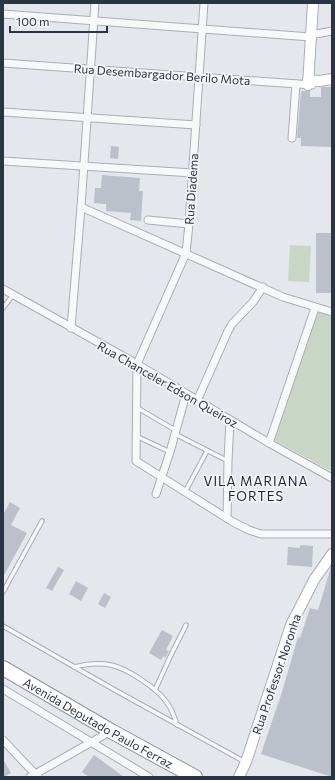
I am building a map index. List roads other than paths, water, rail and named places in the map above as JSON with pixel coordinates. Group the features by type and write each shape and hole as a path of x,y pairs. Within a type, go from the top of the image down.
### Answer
{"highway":[{"name":"Avenida Deputado Paulo Ferraz","path":"3,668 194,777"}],"street":[{"path":"70,328 81,207 95,3"},
{"name":"Rua Diadema","path":"137,364 186,252 200,77 204,3"},
{"path":"312,82 311,36 313,3"},
{"path":"3,14 311,36 332,31"},
{"name":"Rua Desembargador Berilo Mota","path":"3,63 296,84 332,79"},
{"path":"292,138 296,84"},
{"path":"3,112 196,125"},
{"path":"3,161 192,173"},
{"path":"81,207 186,252 283,297 332,312"},
{"path":"148,220 189,224"},
{"path":"198,401 225,336 232,324 253,302 263,287"},
{"name":"Rua Chanceler Edson Queiroz","path":"3,289 70,328 137,364 269,443 332,478"},
{"path":"269,443 315,308"},
{"path":"137,364 136,461 227,518 249,530 261,534 332,534"},
{"path":"156,494 170,452 186,394"},
{"path":"227,518 230,420"},
{"name":"Rua Professor Noronha","path":"239,777 246,762 291,625 314,580 332,554"},
{"path":"3,689 149,777"},
{"path":"3,740 34,776 111,730"}],"lane":[{"path":"3,308 13,295"},
{"path":"136,407 207,451 228,461"},
{"path":"136,436 170,452"},
{"path":"185,492 207,451"},
{"path":"3,592 42,521"},
{"path":"155,690 186,624"},
{"path":"3,626 176,725 246,762"},
{"path":"74,667 99,663 112,665 128,673 155,690 164,698 172,710 176,725"}],"district":[{"name":"VILA MARIANA FORTES","path":"256,488"}]}
